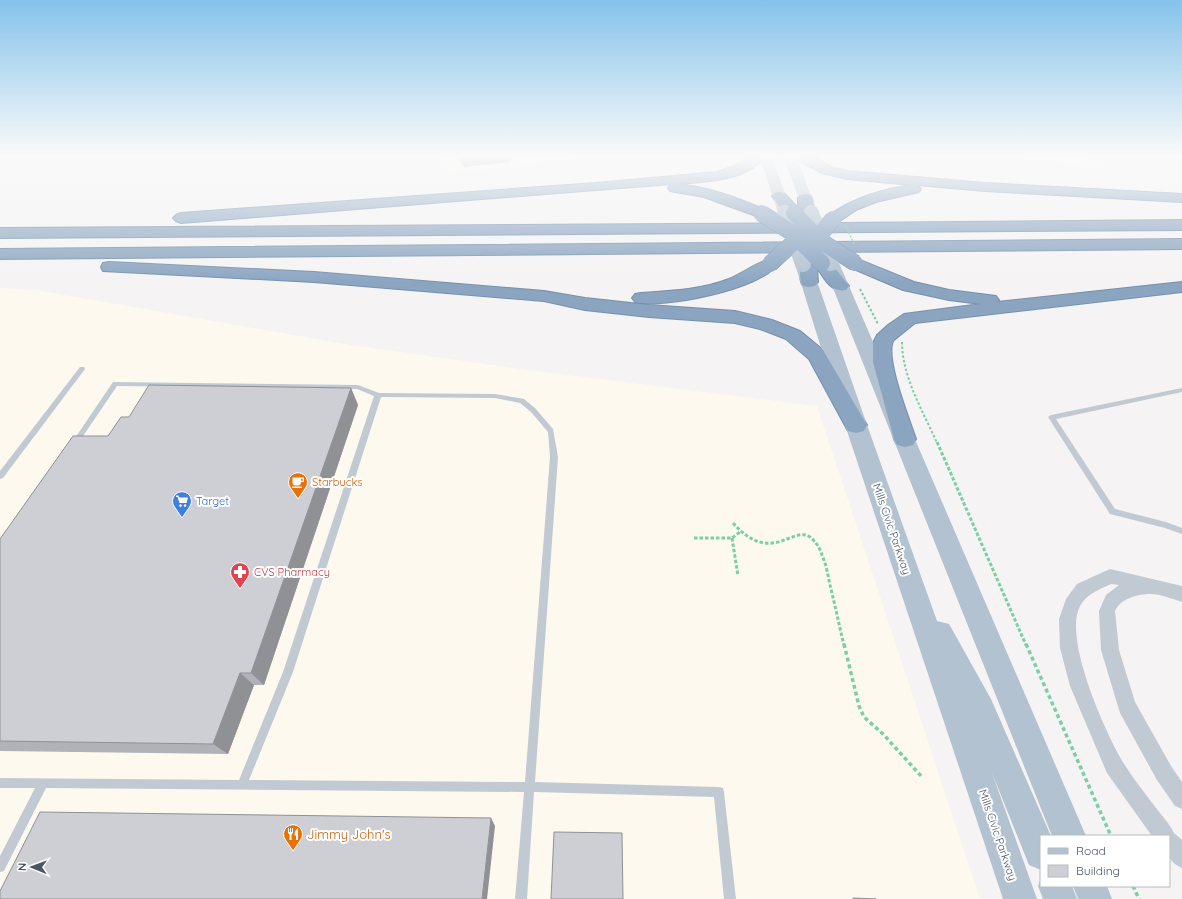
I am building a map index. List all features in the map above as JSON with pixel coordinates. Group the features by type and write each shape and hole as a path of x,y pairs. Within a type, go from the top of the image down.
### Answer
{"highway":[{"path":"0,223 195,217 436,199"},
{"path":"728,199 760,213 798,220"},
{"path":"781,199 798,220 816,256 840,286"},
{"path":"816,256 839,215 872,199"},
{"path":"0,263 244,272 544,296 584,296 628,299 670,297 711,289 744,279 770,264 784,253 798,220"},
{"path":"0,233 1182,225"},
{"path":"0,254 1182,244"},
{"path":"816,256 855,263 909,286 949,295 991,300 1062,300"},
{"path":"905,439 881,360 882,343 896,327 910,318 1182,287"},
{"path":"544,296 585,304 621,308 735,317 765,324 793,335 816,355 856,425"}],"main road":[{"name":"Mills Civic Parkway","path":"795,199 798,220 816,256 856,425 1020,899"},
{"path":"840,286 1069,835"},
{"path":"910,581 981,709 1040,851"},
{"path":"1055,887 1060,899"},
{"path":"1090,887 1095,899"}],"street":[{"path":"1164,835 1114,766 1095,725 1079,686 1069,648 1068,619 1072,604 1083,589 1110,576 1182,594"},
{"path":"1154,586 1124,591 1112,600 1107,611 1110,650 1127,706 1157,760 1182,799"},
{"path":"1170,842 1182,857"}],"lane":[{"path":"0,476 82,369"},
{"path":"71,448 115,384 358,387 378,395 495,396 511,398 522,401 533,410 551,431 554,457 521,899"},
{"path":"1182,390 1051,417 1112,512 1166,525 1182,531"},
{"path":"242,785 288,672 378,395"},
{"path":"0,783 530,787 719,792 730,899"},
{"path":"0,867 42,784"}],"path":[{"path":"839,215 844,221 860,259 850,267 855,279 879,327 901,339 903,343 902,356 905,370 1111,835"},
{"path":"733,523 740,532 751,540 761,544 780,543 799,535 807,536 817,544 823,556 859,706 864,717 883,734 922,777"},
{"path":"694,538 732,538 740,532"},
{"path":"732,538 738,576"},
{"path":"1133,887 1139,899"}],"shaded area":[{"path":"0,288 36,290 351,345 520,369 817,406 980,899 0,899"}],"building":[{"name":"Target","path":"149,385 351,388 251,673 240,673 213,744 0,741 0,539 73,436 108,436 121,417 129,417"},
{"path":"40,812 491,818 482,899 0,899 0,891"},
{"path":"554,832 622,833 623,899 551,899"},
{"path":"853,898 876,899 853,899"}],"place":[{"name":"Starbucks","path":"298,499"},
{"name":"Target","path":"182,518"},
{"name":"CVS Pharmacy","path":"240,589"},
{"name":"Jimmy John's","path":"293,851"}]}
